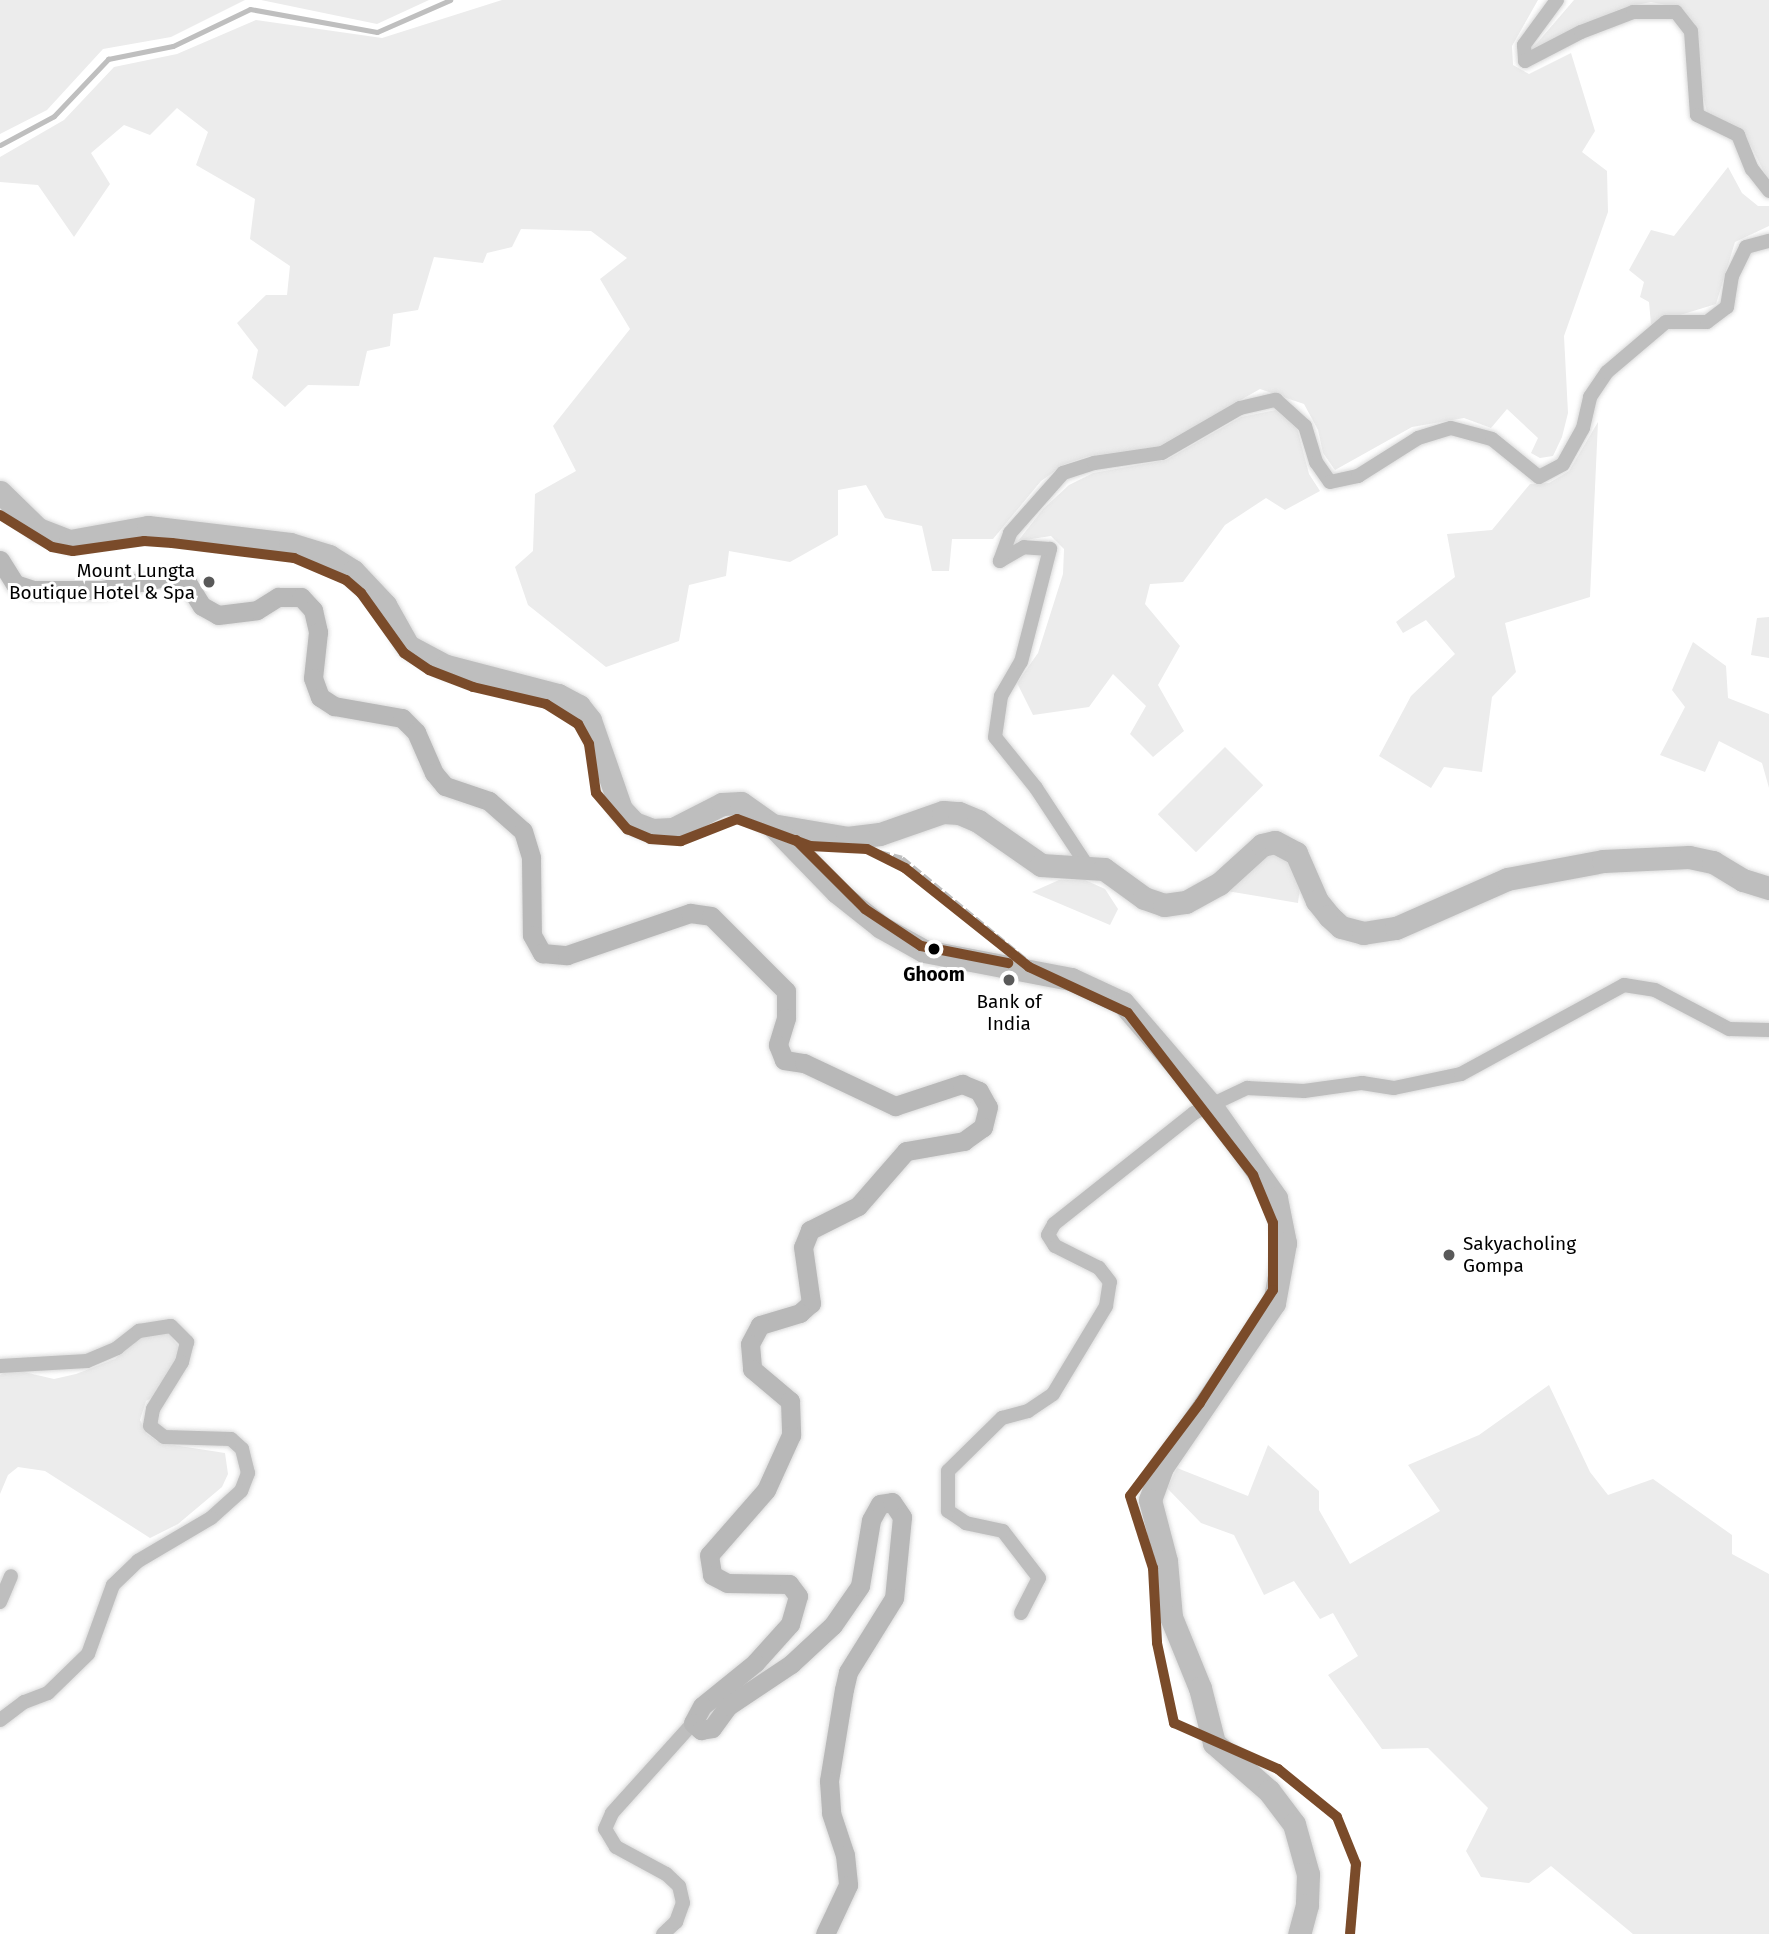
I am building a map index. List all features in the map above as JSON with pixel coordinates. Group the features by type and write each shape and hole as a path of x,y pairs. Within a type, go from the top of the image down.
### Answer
{"main road":[{"path":"0,492 38,529 70,541 148,527 290,544 329,556 353,571 385,605 408,646 446,666 558,695 579,706 590,720 621,809 634,823 652,830 673,830 722,804 741,803 772,825 836,892 881,927 924,951 1071,979 1123,1003 1276,1198 1285,1243 1283,1272 1274,1303 1162,1467 1150,1500 1166,1561 1171,1617 1200,1688 1214,1743 1269,1791 1294,1824 1308,1874 1307,1905 1299,1934"},
{"path":"0,560 15,584 34,590 102,590 164,578 188,584 202,606 218,615 257,610 278,597 301,597 313,610 318,632 313,678 320,697 334,706 402,718 416,732 434,773 445,786 489,801 523,831 531,858 531,935 542,953 567,955 690,913 711,916 786,991 786,1018 778,1045 784,1060 804,1063 895,1106 962,1084 979,1091 988,1107 983,1127 964,1141 906,1151 858,1206 810,1230 803,1247 811,1303 800,1313 760,1325 750,1344 752,1369 790,1401 791,1435 766,1490 709,1555 712,1575 727,1583 789,1584 798,1597 790,1624 755,1663 702,1706 693,1723 701,1730 712,1728 727,1706 791,1664 833,1625 860,1586 871,1520 880,1504 892,1502 902,1517 902,1545 894,1598 848,1672 829,1782 831,1813 848,1872 841,1904 825,1934"},
{"path":"772,825 847,838 880,834 943,812 959,813 1041,865 1104,869 1144,898 1164,905 1186,902 1219,884 1262,845 1287,845 1296,853 1317,901 1329,916 1341,927 1363,933 1396,928 1507,879 1604,861 1689,857 1713,862 1743,880 1769,888"}],"street":[{"path":"1557,0 1524,45 1525,61 1581,32 1633,12 1676,12 1691,30 1697,115 1738,135 1752,169 1769,191"},
{"path":"1088,867 995,737 1001,696 1021,662 1050,549 1024,547 1000,561 1010,533 1063,473 1094,463 1162,453 1240,408 1276,400 1305,426 1316,462 1330,482 1358,476 1418,438 1451,428 1492,439 1539,477 1563,464 1583,428 1590,397 1607,372 1666,323 1707,322 1727,307 1732,276 1746,247 1769,240"},
{"path":"1021,1613 1039,1577 1003,1531 966,1523 948,1511 948,1471 1002,1418 1028,1411 1052,1394 1106,1306 1110,1282 1099,1268 1055,1246 1048,1235 1054,1224 1204,1107 1247,1088 1304,1091 1362,1083 1394,1088 1442,1080 1461,1074 1624,985 1655,990 1729,1029 1769,1030"},
{"path":"0,1366 87,1361 117,1348 139,1331 172,1326 187,1342 171,1384 153,1409 150,1426 164,1437 231,1439 242,1449 248,1473 241,1491 211,1518 138,1561 113,1585 88,1654 48,1693 24,1702 0,1720"},
{"path":"0,1602 11,1576"},
{"path":"663,1934 676,1922 683,1903 679,1886 666,1874 616,1847 605,1829 612,1814 693,1723"}],"shaded area":[{"path":"0,0 245,0 171,37 103,49 47,110 0,134"},
{"path":"261,0 429,0 377,24"},
{"path":"502,0 1538,0 1512,46 1513,65 1529,74 1571,53 1595,131 1582,152 1607,171 1608,212 1564,336 1568,413 1562,437 1553,456 1540,458 1531,453 1538,438 1507,409 1491,428 1464,418 1412,427 1335,470 1323,453 1318,430 1304,404 1260,389 1158,447 1089,456 1065,464 1041,481 993,539 952,539 949,571 932,571 922,526 885,518 866,485 838,490 838,535 790,562 729,551 726,576 689,585 679,641 606,667 528,605 515,567 533,551 535,494 576,471 553,426 630,329 600,279 627,258 591,231 521,229 512,247 487,253 483,263 434,257 418,310 393,314 390,346 367,351 359,386 308,385 285,407 252,378 258,350 237,323 266,295 287,295 290,266 250,239 255,199 196,165 208,132 177,108 150,135 124,125 91,153 110,184 74,237 38,185 0,182 0,157 64,120 114,67 177,54 256,20 382,38"},
{"path":"1574,0 1769,0 1769,182 1751,146 1730,125 1707,112 1700,85 1698,29 1681,8 1651,2 1622,8 1531,50"},
{"path":"1728,167 1742,193 1758,206 1769,206 1769,226 1735,242 1716,304 1651,324 1649,302 1640,297 1644,282 1629,270 1651,230 1674,236"},
{"path":"1276,410 1297,428 1309,474 1320,491 1285,510 1266,498 1225,525 1183,582 1150,584 1145,604 1180,646 1158,685 1184,731 1153,757 1130,734 1146,706 1113,674 1089,707 1033,715 1017,683 1038,653 1063,574 1064,549 1051,536 1018,541 1043,509 1069,485 1093,473 1166,460 1241,417"},
{"path":"1598,422 1590,597 1505,623 1516,672 1492,697 1482,772 1444,767 1431,788 1379,756 1411,696 1455,654 1426,620 1403,633 1396,622 1455,577 1447,534 1492,530 1530,484 1549,483 1569,471"},
{"path":"1769,617 1769,658 1751,655 1757,618"},
{"path":"1693,642 1726,666 1728,698 1769,714 1769,788 1762,763 1719,741 1705,772 1660,755 1685,707 1672,690"},
{"path":"1225,747 1263,785 1196,852 1158,814"},
{"path":"1267,852 1285,856 1301,880 1298,903 1221,890"},
{"path":"1083,879 1105,889 1118,909 1110,925 1032,892 1059,880"},
{"path":"168,1332 179,1347 175,1364 161,1393 146,1401 140,1420 147,1434 160,1443 225,1453 228,1474 222,1487 178,1524 150,1538 45,1471 18,1467 8,1475 0,1494 0,1375 11,1369 54,1379 76,1374 115,1359 140,1336"},
{"path":"1549,1385 1590,1472 1608,1495 1653,1479 1732,1535 1732,1554 1769,1574 1769,1934 1633,1934 1551,1866 1529,1883 1481,1877 1466,1851 1488,1808 1428,1748 1382,1749 1328,1675 1358,1656 1333,1613 1320,1619 1294,1581 1264,1595 1234,1535 1201,1523 1167,1488 1177,1468 1248,1496 1268,1445 1319,1491 1319,1510 1350,1564 1440,1511 1408,1465 1479,1435"}],"waterway":[{"path":"0,145 54,116 108,59 173,46 250,9 377,32 450,0"}],"railway":[{"path":"796,840 865,909 921,946 1029,967"},
{"path":"867,849 902,858 1036,968"}],"transit line":[{"path":"0,515 52,547 73,551 144,541 172,543 294,558 346,580 361,593 404,653 429,670 473,687 546,704 578,724 589,744 596,793 627,829 650,839 681,841 737,819 810,846 867,849 905,868 1029,967 1128,1013 1253,1175 1273,1223 1273,1290 1200,1403 1130,1496 1153,1568 1157,1643 1174,1723 1278,1769 1337,1817 1356,1864 1350,1934"},
{"path":"796,840 865,909 921,946 1008,963"}],"place":[{"name":"Mount Lungta Boutique Hotel & Spa","path":"209,582"},
{"name":"Ghoom","path":"934,949"},
{"name":"Bank of India","path":"1009,980"},
{"name":"Sakyacholing Gompa","path":"1449,1255"}]}
